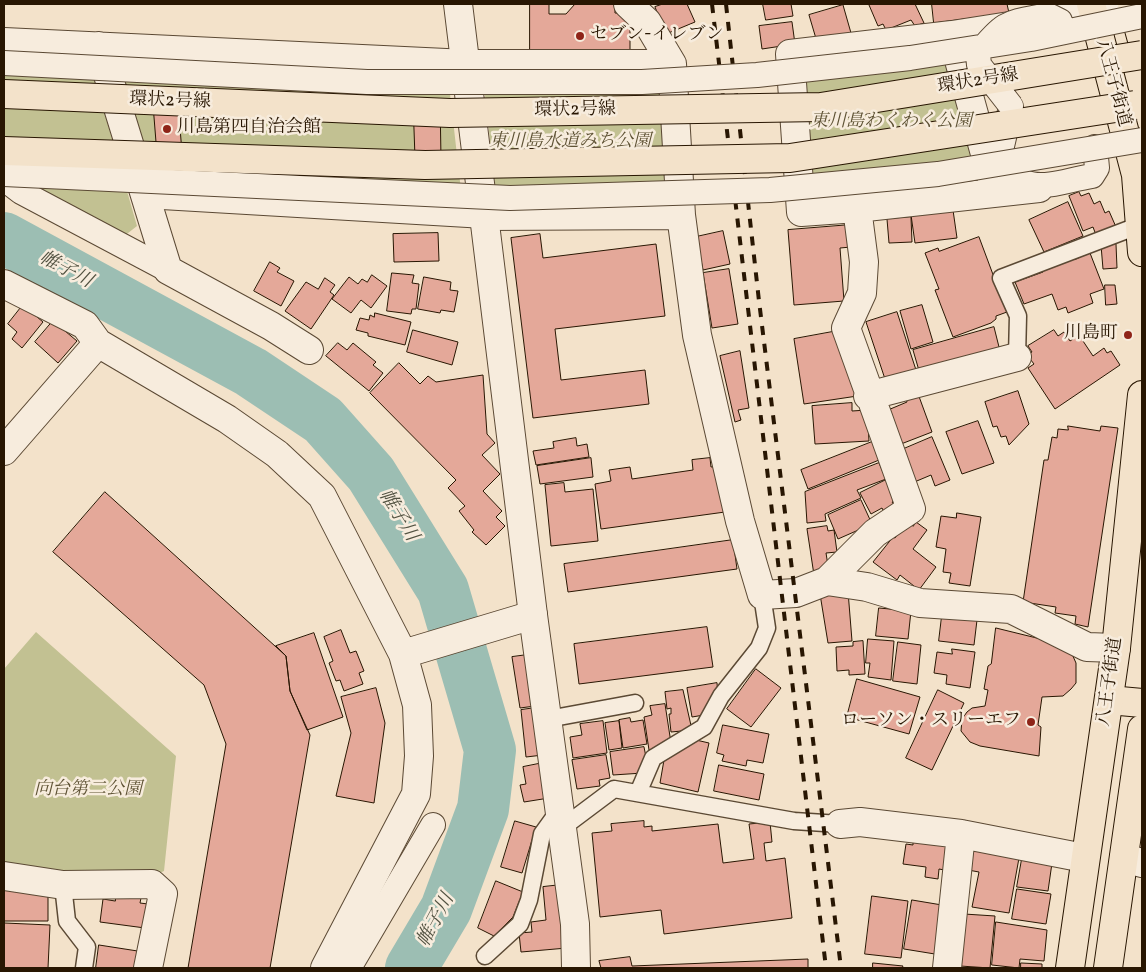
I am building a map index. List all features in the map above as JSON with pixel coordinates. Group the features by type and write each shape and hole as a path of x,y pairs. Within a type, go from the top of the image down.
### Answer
{"main road":[{"path":"1131,4 1142,40"},
{"name":"八王子街道","path":"1092,8 1136,175 1142,252"},
{"name":"環状2号線","path":"4,94 450,113 821,107 1142,55"},
{"path":"4,151 425,165 790,158 1142,104"},
{"name":"八王子街道","path":"1070,968 1084,858 1116,648 1142,395"},
{"path":"1109,700 1142,704"},
{"path":"1108,968 1133,860 1142,729"}],"street":[{"path":"458,4 467,64 533,615 575,924 576,968"},
{"path":"628,4 647,22 672,64 681,215 697,335 740,521 762,595 796,593 808,590 826,581 875,533 910,509 898,468 868,396 846,328 862,294 864,262 857,208"},
{"path":"1110,174 1039,188 857,208 802,212 790,54 952,35 1092,8 1131,4"},
{"path":"1063,32 1060,22 1048,15 1008,23 999,29 978,54 979,65 1011,106 999,159 1009,175 1021,183 1037,186 1092,176 1097,168 1096,148"},
{"path":"4,63 367,82 642,82 757,75 910,58 1063,32 1142,16"},
{"path":"952,35 995,192"},
{"path":"4,42 467,64 672,64"},
{"path":"99,46 168,270"},
{"path":"4,174 510,198 770,190 938,174 1142,140"},
{"path":"4,179 21,192 168,270 270,326 309,350"},
{"path":"145,196 485,216 681,215"},
{"path":"4,284 85,325 98,343 227,419 277,454 322,496 413,651 419,756 416,794 326,968"},
{"path":"4,452 98,343"},
{"path":"868,396 1017,358"},
{"path":"826,581 867,587 920,603 1011,609 1087,647 1116,648"},
{"path":"413,651 533,615"},
{"path":"840,824 860,822 961,834 1084,858"},
{"path":"349,968 434,825"},
{"path":"947,968 961,834"},
{"path":"4,876 63,885 152,884 163,894 148,968"}],"lane":[{"path":"1017,358 1018,316 1001,278 1140,225"},
{"path":"638,793 653,758 704,726 721,696 759,648 767,628 762,595"},
{"path":"548,719 636,703"},
{"path":"484,956 520,924 529,900 542,834 561,818 614,789 794,821 840,824"},
{"path":"63,885 66,921 86,947 84,968"}],"green space":[{"name":"東川島わくわく公園","path":"947,45 983,187 809,202 798,62"},
{"path":"4,58 90,62 137,226 123,237 4,168"},
{"name":"東川島水道みち公園","path":"114,58 448,76 463,208 155,193"},
{"name":"東川島水道みち公園","path":"663,75 668,209 498,210 483,78"},
{"name":"向台第二公園","path":"36,632 176,756 164,871 153,876 4,868 4,669"}],"building":[{"name":"セブン-イレブン","path":"530,4 549,4 549,14 566,14 575,4 615,4 615,13 625,13 625,21 630,21 630,52 530,51"},
{"path":"663,4 687,4 695,22 666,34 655,7"},
{"path":"763,4 791,4 793,16 766,20"},
{"path":"915,4 924,23 915,26 911,20 886,30 883,24 878,26 869,5"},
{"path":"932,4 1007,4 1009,13 934,23"},
{"path":"843,5 851,33 817,42 809,15"},
{"path":"792,22 795,44 762,49 759,26"},
{"name":"川島第四自治会館","path":"177,90 183,165 158,167 152,92"},
{"path":"440,100 441,158 415,158 413,101"},
{"path":"1079,192 1081,196 1089,193 1094,204 1100,201 1105,213 1109,211 1116,227 1096,235 1093,227 1083,231 1069,196"},
{"path":"1068,202 1083,236 1044,252 1029,220"},
{"path":"953,210 957,238 915,243 911,215"},
{"path":"911,217 912,242 889,243 887,219"},
{"path":"850,225 851,247 840,248 844,301 794,305 788,230"},
{"path":"723,231 730,264 703,270 696,237"},
{"path":"438,233 439,261 394,262 393,234"},
{"path":"540,234 543,258 656,244 665,316 555,329 561,380 645,370 649,404 533,418 511,238"},
{"path":"979,237 1007,312 996,316 996,319 991,323 953,337 935,290 939,289 925,253 938,248 939,251"},
{"path":"1116,244 1117,268 1103,269 1101,245"},
{"path":"1090,253 1104,289 1090,294 1093,303 1068,313 1066,307 1058,310 1052,294 1024,304 1015,282 1043,272 1041,268 1074,255 1075,259"},
{"path":"270,262 280,268 277,272 294,281 281,306 254,291"},
{"path":"729,269 738,324 712,328 703,273"},
{"path":"392,273 414,275 412,283 419,284 416,309 412,309 411,314 387,311"},
{"path":"372,275 387,286 371,308 361,300 351,313 332,299 349,277 358,284 362,279 367,282"},
{"path":"424,277 451,282 450,290 458,291 454,312 441,310 440,313 418,309"},
{"path":"325,278 335,285 330,292 334,295 311,329 285,311 306,282 318,289"},
{"path":"1105,285 1115,285 1117,304 1106,305"},
{"path":"23,305 43,322 22,348 12,339 17,332 8,324"},
{"path":"922,305 933,342 911,349 900,311"},
{"path":"897,312 917,373 886,382 866,322"},
{"path":"375,313 411,322 405,345 368,336 368,333 356,330 360,318 369,320 370,315 374,317"},
{"path":"53,321 77,341 58,363 35,342"},
{"path":"994,327 1000,351 920,374 913,350"},
{"path":"413,330 458,342 452,365 407,352"},
{"path":"843,330 864,395 804,404 794,339"},
{"path":"1054,330 1058,336 1064,332 1070,341 1079,335 1093,356 1104,348 1107,353 1111,351 1120,365 1055,409 1028,368 1034,364 1027,355 1032,352 1028,346"},
{"path":"338,343 347,350 353,343 376,362 373,365 383,373 369,391 326,356"},
{"path":"740,351 749,408 738,410 741,420 735,422 720,356"},
{"path":"399,363 420,384 428,376 436,382 483,375 487,434 495,443 482,455 500,474 483,491 502,511 496,517 505,526 486,545 472,532 474,530 459,511 465,506 448,488 456,480 370,393"},
{"path":"917,391 932,432 901,444 888,410 907,402 905,396"},
{"path":"1018,391 1029,424 1009,445 1006,436 1001,437 997,426 993,427 985,402"},
{"path":"852,403 852,411 867,410 869,441 815,444 812,406"},
{"path":"978,421 994,463 962,474 946,432"},
{"path":"1068,426 1100,431 1101,426 1118,428 1088,627 1075,624 1076,616 1055,613 1056,607 1023,602 1044,460 1048,460 1052,437 1057,438 1058,429 1068,430"},
{"path":"932,437 950,480 935,486 931,475 912,483 899,451"},
{"path":"576,438 577,446 587,444 589,457 536,465 533,451 554,448 553,442"},
{"path":"877,440 884,458 808,489 801,470"},
{"path":"591,458 593,477 540,484 537,466"},
{"path":"710,458 711,467 718,466 725,512 601,529 595,484 611,481 609,470 630,467 632,479 693,470 692,460"},
{"path":"879,463 886,479 857,490 861,498 825,514 826,521 807,523 805,492"},
{"path":"890,478 900,498 892,502 895,506 884,512 882,508 871,514 860,493"},
{"path":"564,483 565,492 593,489 598,541 551,546 545,485"},
{"path":"105,492 286,656 290,691 310,735 270,968 188,968 226,744 204,685 53,552"},
{"path":"861,500 872,524 838,539 828,515"},
{"path":"957,513 981,517 970,586 949,583 951,573 943,572 946,549 936,547 941,516 956,518"},
{"path":"916,522 927,530 913,549 936,567 919,590 900,575 897,580 873,562 903,527 906,530 910,524 913,526"},
{"path":"827,526 828,531 834,530 837,552 826,553 829,572 814,575 807,529"},
{"path":"733,540 737,569 568,592 564,564"},
{"path":"848,591 852,641 828,643 820,594"},
{"path":"879,608 911,611 908,639 876,636"},
{"path":"942,616 977,620 974,645 939,641"},
{"path":"707,627 713,667 579,684 574,644"},
{"path":"996,628 1053,642 1072,654 1076,663 1076,683 1071,689 1063,696 1042,697 1038,725 1041,727 1039,756 980,746 970,742 961,731 962,719 967,712 972,708 985,706 988,690 984,689 988,666 991,664"},
{"path":"341,630 350,653 356,651 364,671 359,673 363,684 344,691 340,680 336,681 329,663 333,661 324,637"},
{"path":"314,633 343,717 307,730 290,691 286,656 276,646"},
{"path":"868,639 894,641 891,680 868,677 870,663 866,663"},
{"path":"863,641 865,674 849,675 849,670 837,671 836,647 853,646 853,642"},
{"path":"898,642 921,645 917,684 893,681"},
{"path":"952,649 975,652 970,688 946,684 947,675 934,673 937,652 952,654"},
{"path":"527,655 535,706 520,708 512,657"},
{"path":"756,669 781,688 751,727 727,709"},
{"path":"857,679 920,697 909,734 847,717"},
{"path":"717,683 718,694 710,714 692,717 687,688"},
{"path":"376,688 385,723 374,803 336,796 351,733 341,697"},
{"path":"683,690 692,730 671,732 669,714 671,714 671,708 667,709 665,692"},
{"path":"938,690 964,703 932,770 906,758"},
{"path":"665,704 671,743 664,747 649,750 644,717 652,715 650,706"},
{"path":"535,708 543,755 526,757 521,710"},
{"path":"630,718 631,722 643,720 647,744 623,748 619,720"},
{"path":"603,721 607,753 573,758 570,737 582,735 580,724"},
{"path":"619,721 622,748 609,750 605,723"},
{"path":"723,725 769,734 763,763 747,760 746,766 722,761 724,755 717,753"},
{"path":"696,740 709,743 698,792 660,783 664,760"},
{"path":"644,747 647,762 643,773 613,775 610,752"},
{"path":"606,755 610,778 599,780 600,786 577,789 572,760"},
{"path":"543,763 549,798 524,802 520,785 526,784 523,767"},
{"path":"719,765 764,774 759,800 714,791"},
{"path":"515,821 536,827 522,873 501,867"},
{"path":"644,821 644,827 652,826 652,831 718,824 723,863 754,859 749,824 770,822 772,842 764,843 766,861 785,858 792,918 664,934 661,910 600,917 592,833 612,831 611,824"},
{"path":"954,841 950,871 939,869 938,879 925,877 926,867 903,864 906,844 913,845 913,842"},
{"path":"972,850 1019,858 1009,913 972,907 979,872 968,870"},
{"path":"1022,859 1052,863 1048,891 1017,887"},
{"path":"496,881 523,892 513,917 494,936 478,928"},
{"path":"561,885 567,948 521,952 519,933 532,932 531,922 546,920 543,887"},
{"path":"4,889 48,889 48,921 4,921"},
{"path":"1017,889 1051,894 1046,924 1012,919"},
{"path":"116,895 141,898 140,903 148,904 145,928 100,922 103,899 115,901"},
{"path":"872,896 908,901 901,958 865,954"},
{"path":"912,900 948,906 941,955 904,949"},
{"path":"964,914 995,916 990,968 960,966"},
{"path":"996,922 1047,930 1044,961 1020,959 1019,968 992,965"},
{"path":"4,923 50,925 48,968 4,968"},
{"path":"99,945 144,952 142,968 96,968"},
{"path":"630,957 632,966 808,959 808,968 601,968 599,961"},
{"path":"873,963 903,966 902,968 873,968"},
{"path":"1021,963 1042,964 1042,968 1021,968"}],"waterway":[{"name":"帷子川","path":"4,238 251,372 323,420 371,474 443,590 490,750 483,809 446,909 411,968"}],"railway":[{"path":"712,4 826,968"},
{"path":"726,4 759,301 841,968"}],"place":[{"name":"セブン-イレブン","path":"580,36"},
{"name":"川島第四自治会館","path":"167,129"},
{"name":"川島町","path":"1128,335"},
{"name":"ローソン・スリーエフ","path":"1031,722"}]}
